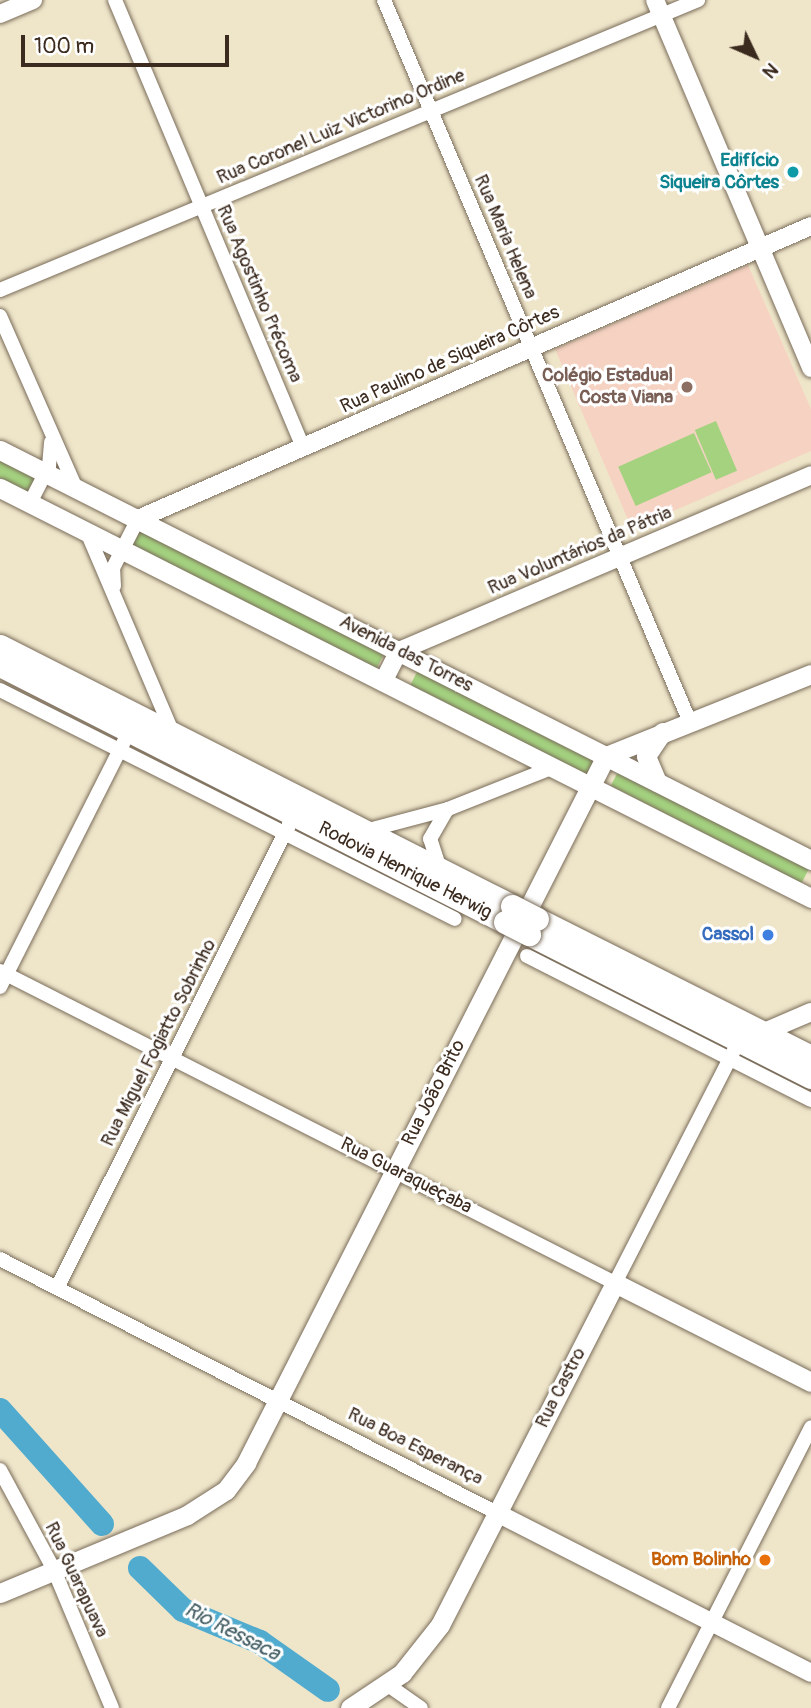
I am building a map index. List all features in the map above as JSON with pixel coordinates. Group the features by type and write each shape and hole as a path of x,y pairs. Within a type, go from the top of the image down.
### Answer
{"highway":[{"name":"Rodovia Henrique Herwig","path":"0,646 440,869 508,914 531,936 735,1050 811,1077"},
{"name":"Rodovia Henrique Herwig","path":"0,665 125,740 290,824 508,914"},
{"name":"Rodovia Henrique Herwig","path":"531,936 762,1032 811,1057"}],"main road":[{"name":"Avenida das Torres","path":"0,450 811,860"},
{"name":"Avenida das Torres","path":"0,488 590,788 810,896"},
{"path":"606,756 666,729 811,674"},
{"path":"657,782 646,756 666,729"},
{"name":"Rua João Brito","path":"54,1570 216,1499 246,1462 606,756"},
{"name":"Rua Guaraqueçaba","path":"615,1283 811,1382"},
{"name":"Rua Castro","path":"350,1708 388,1685 435,1633 615,1283"},
{"path":"0,1593 54,1570"}],"street":[{"path":"0,14 33,0"},
{"name":"Rua Agostinho Précoma","path":"115,0 303,447"},
{"name":"Rua Maria Helena","path":"384,0 689,720"},
{"name":"Rua Coronel Luiz Victorino Ordine","path":"0,290 431,111 658,8 698,0"},
{"path":"658,8 811,368"},
{"name":"Rua Paulino de Siqueira Côrtes","path":"138,519 811,226"},
{"path":"0,316 51,437 76,488"},
{"path":"30,503 46,473 51,437"},
{"name":"Rua Voluntários da Pátria","path":"399,651 811,475"},
{"path":"172,505 166,525 174,537"},
{"path":"116,598 113,568 138,519"},
{"path":"87,532 173,734"},
{"path":"383,682 399,651"},
{"path":"0,690 125,740 2,977"},
{"path":"365,831 448,809 551,768"},
{"path":"440,869 430,839 448,809"},
{"path":"290,824 455,919"},
{"name":"Rua Miguel Fogiatto Sobrinho","path":"58,1288 290,824"},
{"name":"Rua Guaraqueçaba","path":"2,977 173,1058 615,1283"},
{"path":"762,1032 807,1017"},
{"path":"735,1050 811,1100"},
{"name":"Rua Castro","path":"615,1283 735,1050"},
{"name":"Rua Boa Esperança","path":"0,1259 811,1673"},
{"path":"668,1708 811,1427"},
{"name":"Rua Guarapuava","path":"0,1470 54,1570 112,1708"},
{"path":"388,1685 421,1708"}],"shaded area":[{"name":"Colégio Estadual Costa Viana","path":"748,265 811,409 811,451 632,529 555,349"}],"green space":[{"path":"716,421 737,471 716,480 695,430"},
{"path":"694,433 711,472 636,506 618,467"},
{"path":"0,458 36,477 29,492 0,478"},
{"path":"140,531 386,650 376,669 132,545"},
{"path":"419,668 599,760 589,778 409,687"},
{"path":"620,768 811,865 802,883 611,786"}],"waterway":[{"name":"Rio Ressaca","path":"0,1410 102,1524"},
{"name":"Rio Ressaca","path":"140,1568 183,1610 260,1642 328,1690"}],"place":[{"name":"Edifício Siqueira Côrtes","path":"793,172"},
{"name":"Colégio Estadual Costa Viana","path":"687,387"},
{"name":"Cassol","path":"768,935"},
{"name":"Bom Bolinho","path":"765,1560"}]}
